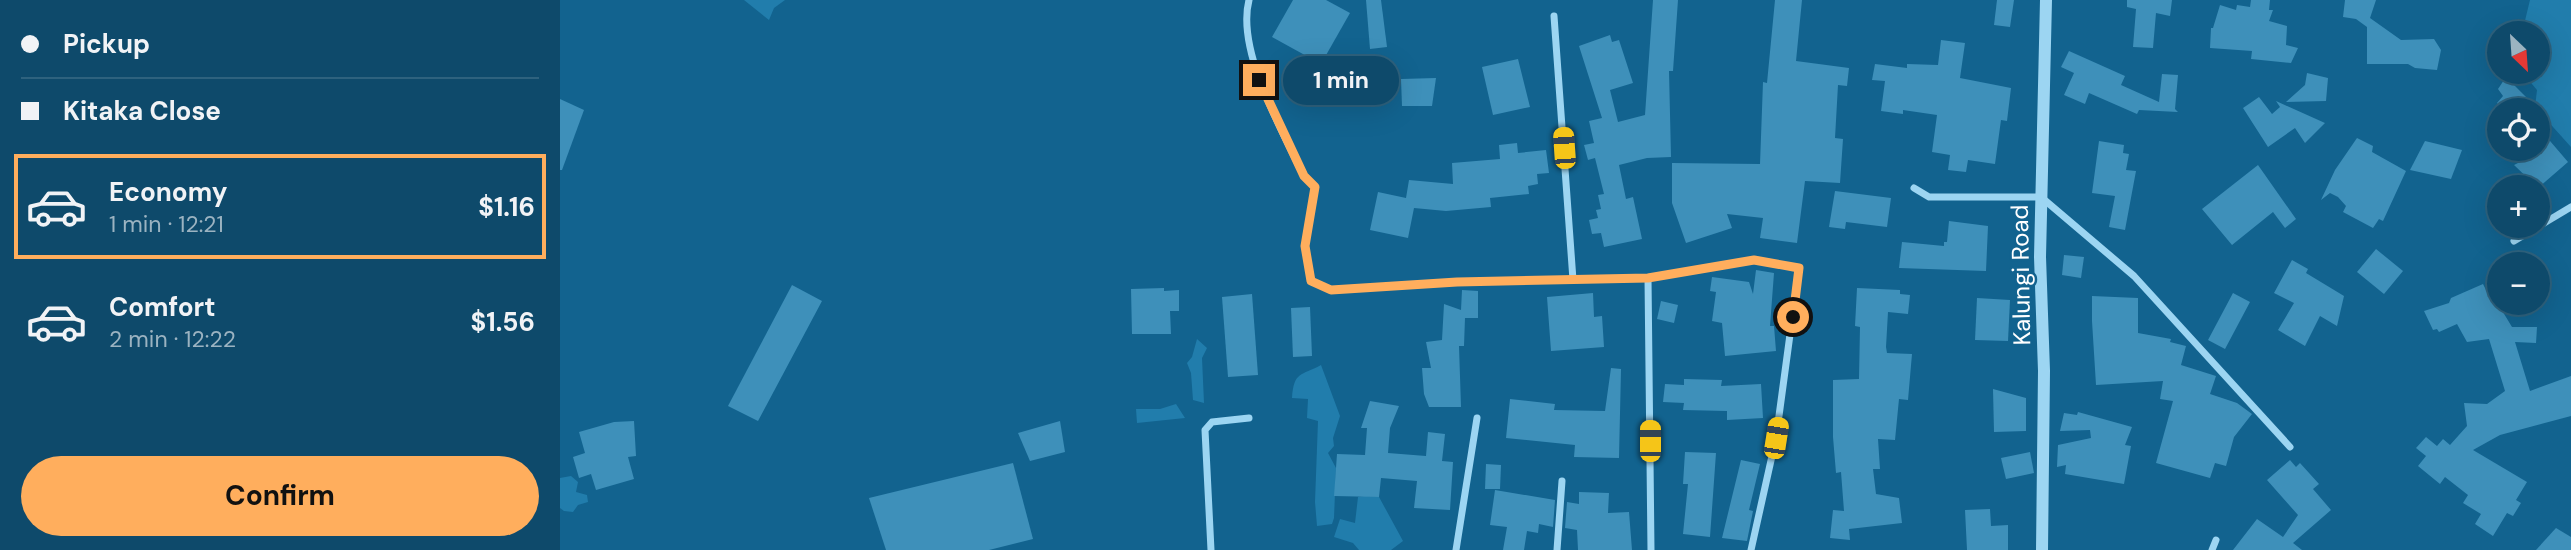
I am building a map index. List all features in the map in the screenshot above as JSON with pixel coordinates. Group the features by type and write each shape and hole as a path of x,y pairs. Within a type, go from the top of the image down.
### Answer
{"street":[{"path":"1249,0 1249,38 1259,80 1304,176 1315,187 1305,246 1311,281 1331,290 1457,282 1648,278 1754,260 1799,268 1776,438 1751,550"},
{"name":"Kalungi Road","path":"2042,550 2044,371 2040,257 2046,0"},
{"path":"1554,16 1573,279"},
{"path":"1914,188 1929,197 2041,197 2134,276 2290,447"},
{"path":"2514,240 2571,207"},
{"path":"1648,278 1651,550"},
{"path":"1210,550 1205,430 1212,422 1249,418"},
{"path":"1456,550 1477,418"},
{"path":"1557,550 1562,481"},
{"path":"2212,550 2216,540"}],"shaded area":[{"path":"744,0 785,0 774,8 769,20"},
{"path":"2530,0 2571,0 2571,147 2550,124 2550,98 2536,98 2537,90 2532,84 2550,84 2550,21 2525,21"},
{"path":"1197,339 1207,348 1202,358 1204,403 1193,400 1191,373 1187,363 1192,357"},
{"path":"1321,365 1340,416 1333,438 1334,446 1328,453 1336,468 1334,518 1332,524 1317,526 1315,502 1318,421 1307,418 1308,399 1292,398 1297,379"},
{"path":"1176,404 1185,418 1137,423 1136,409 1160,409"},
{"path":"571,476 578,482 576,492 587,495 588,502 578,505 573,512 560,508 560,478"},
{"path":"1358,497 1379,497 1403,541 1391,550 1359,550 1353,543 1334,537 1340,519 1355,523"}],"building":[{"path":"1293,0 1326,0 1350,13 1321,64 1272,37"},
{"path":"1366,0 1381,0 1387,47 1370,49"},
{"path":"1653,0 1678,0 1673,71 1669,71 1671,157 1647,158 1619,165 1626,199 1633,197 1642,239 1604,247 1601,233 1592,234 1589,220 1598,218 1596,210 1601,209 1598,195 1604,194 1595,158 1588,160 1584,145 1594,143 1589,121 1602,118 1579,46 1610,35 1612,42 1619,40 1633,83 1610,90 1618,122 1645,115"},
{"path":"1775,0 1802,0 1796,61 1849,68 1847,86 1838,85 1835,138 1843,139 1840,183 1805,181 1797,243 1760,238 1763,218 1727,214 1732,228 1686,243 1672,203 1672,163 1760,164 1763,82 1767,83"},
{"path":"1997,0 2014,0 2010,27 1994,25"},
{"path":"2127,0 2172,0 2170,16 2156,13 2153,48 2133,47 2136,9 2127,7"},
{"path":"2251,0 2270,0 2269,10 2273,10 2269,21 2287,26 2286,45 2298,48 2291,63 2251,59 2252,51 2210,48 2211,28 2220,5 2236,10 2237,5 2250,7"},
{"path":"2345,0 2376,0 2370,18 2401,40 2434,39 2441,50 2437,70 2415,68 2408,64 2367,64 2367,27 2356,19 2343,17"},
{"path":"1941,40 1965,43 1960,78 2011,88 2007,121 2001,120 1995,164 1968,160 1966,172 1948,170 1950,155 1932,152 1937,115 1903,110 1903,114 1881,111 1885,81 1872,80 1875,64 1907,68 1907,64 1938,65"},
{"path":"2069,51 2125,76 2121,85 2159,102 2162,74 2178,75 2175,109 2178,112 2139,110 2137,114 2089,93 2085,104 2064,95 2074,73 2061,67"},
{"path":"1518,59 1530,107 1493,115 1482,67"},
{"path":"2307,73 2328,78 2326,101 2286,102 2305,85"},
{"path":"1436,78 1432,106 1402,106 1401,79"},
{"path":"2501,84 2513,84 2527,98 2501,98 2503,96 2498,89"},
{"path":"2259,97 2272,114 2280,107 2276,101 2325,123 2305,143 2295,128 2268,147 2243,108"},
{"path":"560,99 584,110 562,170 560,170"},
{"path":"2357,138 2373,146 2372,152 2406,171 2383,221 2379,219 2373,228 2343,212 2346,206 2338,197 2330,193 2321,200 2335,170"},
{"path":"2099,141 2124,145 2123,153 2129,154 2126,170 2136,171 2125,230 2109,227 2115,196 2092,193"},
{"path":"2425,141 2462,150 2451,179 2410,170"},
{"path":"2550,141 2568,162 2550,178 2550,175 2524,175 2514,165 2520,162 2550,161"},
{"path":"1517,143 1518,153 1546,150 1549,173 1537,174 1538,184 1528,186 1529,194 1490,198 1491,207 1446,211 1414,208 1408,238 1370,230 1378,192 1406,198 1409,180 1453,184 1452,163 1500,159 1499,145"},
{"path":"2258,165 2296,219 2285,228 2273,212 2232,245 2202,209"},
{"path":"1835,191 1891,198 1887,227 1846,222 1845,229 1829,227"},
{"path":"1949,221 1988,226 1986,271 1899,268 1902,242 1944,246 1944,242 1947,242"},
{"path":"2376,249 2403,271 2384,294 2357,272"},
{"path":"2064,255 2084,257 2081,278 2062,275"},
{"path":"2292,260 2308,269 2306,273 2344,296 2337,326 2320,316 2305,346 2278,330 2294,303 2274,293"},
{"path":"1756,270 1774,273 1770,326 1774,326 1776,351 1725,356 1722,323 1712,321 1716,292 1710,291 1712,277 1749,282 1753,294"},
{"path":"2483,284 2487,292 2487,315 2505,315 2512,327 2537,327 2536,343 2515,342 2530,391 2571,376 2571,416 2500,435 2473,450 2527,482 2516,500 2521,503 2513,516 2507,513 2493,536 2475,524 2481,514 2463,503 2468,495 2445,477 2440,484 2418,466 2426,456 2416,448 2426,437 2437,446 2443,439 2450,445 2467,426 2464,403 2487,404 2505,391 2489,339 2467,342 2457,324 2439,332 2437,329 2433,330 2424,311 2449,303 2451,298"},
{"path":"792,285 822,301 758,421 728,406"},
{"path":"1164,288 1164,291 1179,290 1179,311 1170,311 1171,334 1132,334 1131,289"},
{"path":"1857,288 1900,290 1900,294 1910,295 1908,314 1888,312 1886,347 1887,353 1912,354 1908,400 1899,399 1895,440 1878,439 1880,469 1873,469 1876,494 1899,498 1902,523 1849,529 1850,540 1830,538 1833,510 1844,511 1841,472 1836,473 1833,380 1859,379 1860,327 1855,326"},
{"path":"1462,290 1478,291 1478,318 1465,318 1464,346 1459,346 1461,407 1429,407 1424,394 1422,368 1431,368 1426,342 1442,340 1444,304 1461,310"},
{"path":"1593,293 1594,317 1602,316 1604,347 1551,351 1547,297"},
{"path":"2233,293 2250,302 2225,349 2208,340"},
{"path":"1252,294 1258,375 1228,377 1222,297"},
{"path":"2092,296 2138,298 2138,333 2171,339 2170,342 2186,346 2181,365 2216,376 2210,394 2237,403 2252,414 2234,437 2226,466 2215,463 2210,478 2156,463 2173,401 2160,399 2163,381 2096,385"},
{"path":"1977,298 2010,300 2008,341 1975,340"},
{"path":"1661,301 1678,305 1674,323 1657,319"},
{"path":"1310,307 1312,356 1293,357 1291,308"},
{"path":"1611,368 1621,369 1619,458 1574,457 1575,445 1506,438 1510,399 1555,404 1554,410 1605,411"},
{"path":"1684,379 1722,380 1721,386 1761,384 1763,418 1727,420 1727,411 1683,410 1684,403 1663,402 1665,384 1684,385"},
{"path":"1993,389 2026,398 2026,431 1994,432"},
{"path":"1370,401 1399,406 1390,428 1388,453 1426,456 1428,432 1445,434 1442,461 1453,462 1450,510 1414,508 1417,481 1381,478 1379,497 1334,496 1337,454 1365,455 1367,428 1361,428"},
{"path":"2078,412 2132,427 2125,445 2131,446 2124,484 2065,474 2066,465 2057,467 2058,445 2091,438 2090,430 2060,431 2064,413 2077,415"},
{"path":"634,421 636,456 628,457 634,479 596,490 591,474 579,478 573,457 585,453 579,432 614,422"},
{"path":"1060,421 1065,452 1030,461 1018,433"},
{"path":"1685,452 1716,453 1710,537 1683,534 1688,484 1683,484"},
{"path":"2030,452 2034,473 2006,479 2001,458"},
{"path":"1741,460 1760,464 1749,510 1753,511 1747,541 1722,538"},
{"path":"2290,460 2296,467 2300,463 2319,484 2313,489 2331,510 2293,543 2302,550 2233,550 2257,519 2283,537 2298,515 2267,480"},
{"path":"1013,463 1033,539 989,550 886,550 869,498"},
{"path":"1486,464 1501,465 1500,489 1485,489"},
{"path":"1495,490 1555,500 1553,527 1539,524 1538,533 1527,531 1524,550 1503,550 1507,527 1490,525"},
{"path":"1579,492 1609,493 1608,513 1629,512 1632,550 1578,550 1577,530 1565,528 1567,502 1579,504"},
{"path":"1990,509 1991,526 2008,525 2008,550 1967,550 1965,510"},
{"path":"2556,528 2571,537 2571,550 2536,550"}],"route":[{"path":"1259,80 1304,176 1315,187 1305,246 1311,281 1331,290 1457,282 1648,278 1754,260 1799,268 1793,317"}]}
